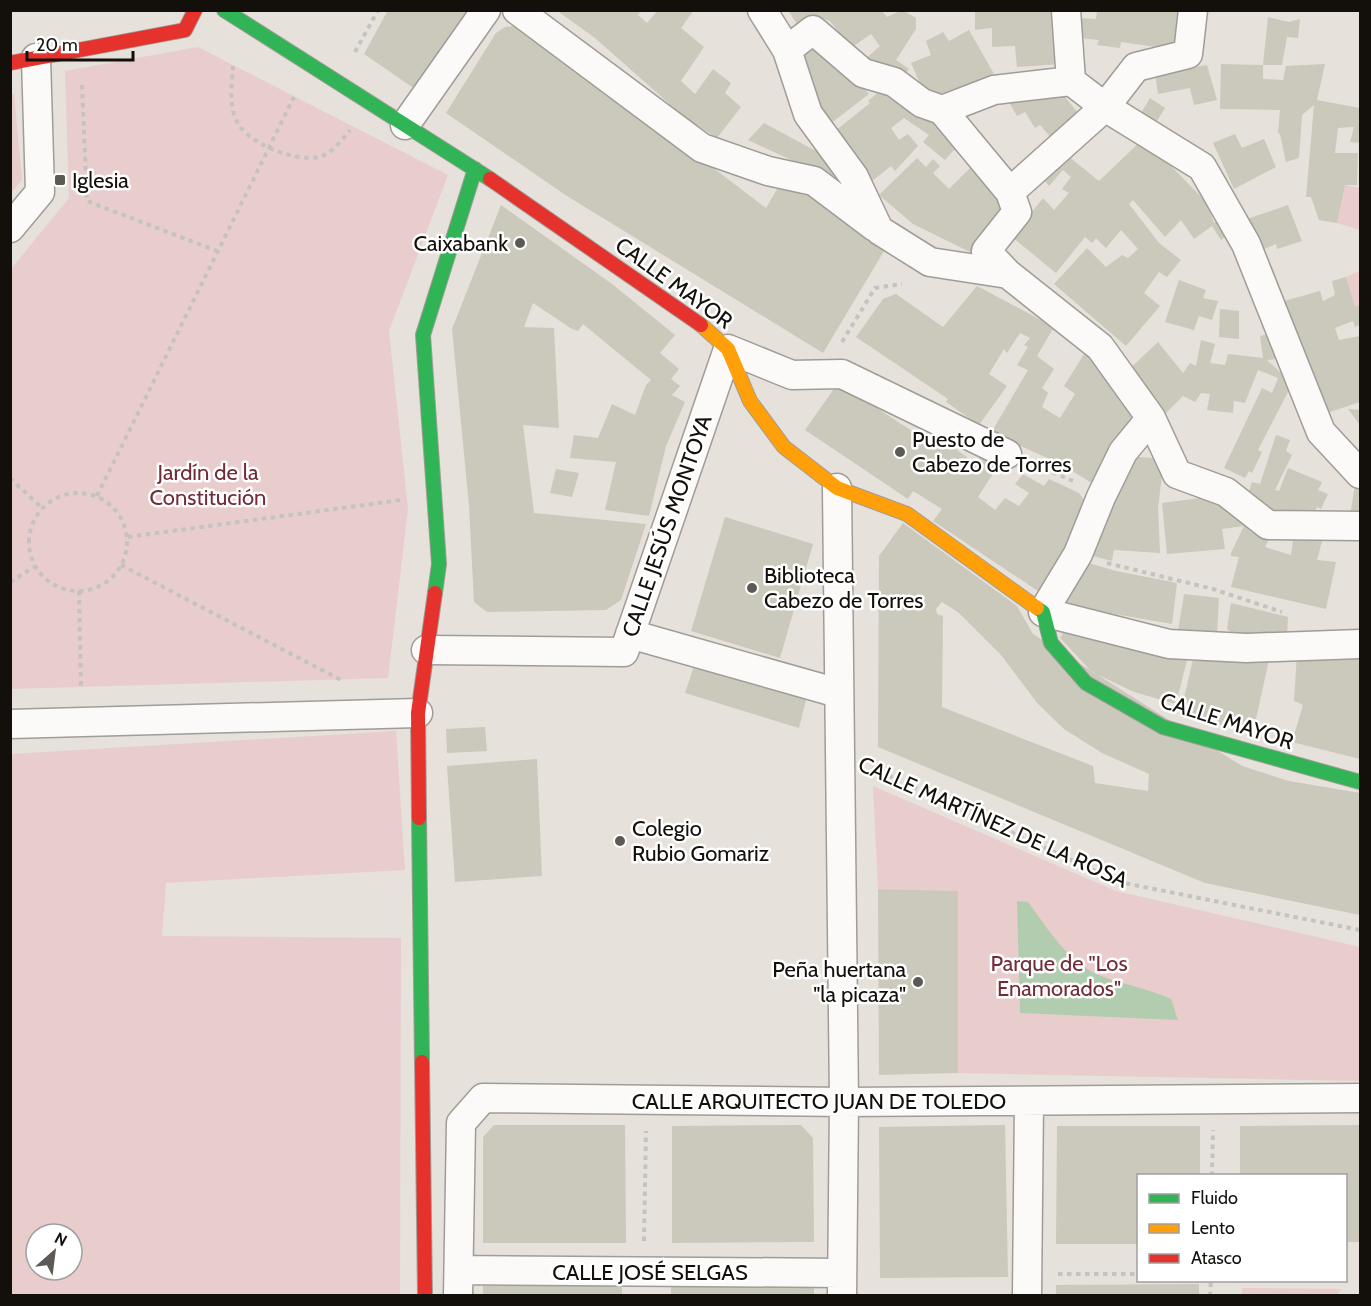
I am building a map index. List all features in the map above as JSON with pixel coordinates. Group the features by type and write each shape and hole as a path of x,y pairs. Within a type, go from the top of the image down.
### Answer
{"street":[{"path":"10,228 40,192 23,60 185,30 195,10"},
{"name":"CALLE MAYOR","path":"224,10 475,169 706,328 728,350 750,401 784,447 837,488 908,514 1043,612 1051,643 1086,682 1163,727 1360,782"},
{"path":"405,125 486,10"},
{"path":"516,10 702,148 768,171 814,181 879,230 930,262 1008,274"},
{"path":"762,10 787,50 808,114 854,177 879,230"},
{"path":"1066,10 1071,81"},
{"path":"1010,192 1105,107 1136,67 1188,54 1193,10"},
{"path":"787,50 813,30 863,74 894,82 922,103 942,110 1010,192 1017,212 986,251 1008,274 1100,347 1151,418 1177,474 1226,492 1268,525 1360,526"},
{"path":"942,110 994,90 1071,81 1105,107 1202,167 1246,244 1321,432 1360,474"},
{"path":"425,1296 417,713 439,564 423,334 475,169"},
{"path":"728,350 792,375 842,374 1007,454"},
{"name":"CALLE JESÚS MONTOYA","path":"426,650 624,652 728,350"},
{"path":"1151,418 1123,452 1101,497 1078,554 1043,612 1169,644 1246,648 1360,644"},
{"name":"CALLE MARTÍNEZ DE LA ROSA","path":"837,488 838,753 844,1102 842,1284"},
{"path":"630,634 838,693"},
{"path":"10,724 417,713"},
{"name":"CALLE ARQUITECTO JUAN DE TOLEDO","path":"459,1283 461,1123 483,1098 647,1102 844,1102 1360,1098"},
{"path":"1027,1285 1029,1101"},
{"name":"CALLE JOSÉ SELGAS","path":"459,1283 643,1272 842,1284"}],"path":[{"path":"327,75 352,57 378,10"},
{"path":"233,66 230,98 241,128 269,147 292,155 320,157 340,143 353,127"},
{"path":"81,79 87,201 217,251"},
{"path":"97,496 294,97"},
{"path":"823,374 875,288 933,279 948,265"},
{"path":"1007,454 1061,474 1101,497"},
{"path":"10,478 42,508"},
{"path":"87,493 97,496 114,507 123,521 128,537 128,554 122,565 101,586 78,591 66,590 48,581 34,567 29,553 29,536 42,508 59,496 87,493"},
{"path":"128,537 407,499"},
{"path":"1078,554 1138,573 1214,589 1262,607 1292,615"},
{"path":"122,565 341,680"},
{"path":"10,582 34,567"},
{"path":"78,591 81,687"},
{"name":"CALLE MARTÍNEZ DE LA ROSA","path":"838,753 1119,882 1360,930"},
{"path":"1212,1174 1214,1100"},
{"path":"643,1272 647,1102"},
{"path":"1027,1285 1137,1274"}],"green space":[{"name":"Jardín de la Constitución","path":"198,47 448,175 389,331 408,509 388,678 11,689 11,269 69,198 65,71"},
{"path":"14,94 22,180 11,193 10,95"},
{"path":"1345,185 1360,188 1360,230 1337,223"},
{"path":"1360,271 1360,305 1355,306 1346,277"},
{"path":"396,731 405,870 166,883 162,936 401,938 400,1295 11,1296 11,754"},
{"name":"Parque de \"Los Enamorados\"","path":"873,786 1116,891 1360,947 1360,1081 958,1073 958,891 878,889"},
{"path":"1242,1288 1341,1289 1337,1295 1242,1296"}],"shaded area":[{"path":"1017,901 1028,902 1061,946 1080,964 1104,977 1171,999 1178,1020 1020,1013"}],"building":[{"path":"388,10 477,10 425,96 364,54"},
{"path":"556,10 642,10 638,15 647,23 658,10 694,10 681,28 704,47 681,81 695,94 713,69 731,83 725,93 741,107 717,138 682,115 595,38"},
{"path":"788,10 881,10 887,17 902,10 916,18 916,29 896,60 909,69 902,79 864,60 880,46 871,34 851,48 830,21 816,16 799,27"},
{"path":"975,10 1058,10 1063,64 1017,67 1015,46 992,47 992,28 975,30"},
{"path":"1097,10 1187,10 1184,51 1121,42 1120,48 1097,45 1099,40 1079,38 1080,18 1096,19"},
{"path":"1268,17 1289,22 1300,19 1298,38 1287,37 1282,65 1263,65"},
{"path":"518,26 629,104 766,208 780,184 807,189 887,246 823,353 567,196 446,113 496,33 505,27"},
{"path":"969,30 994,74 927,99 911,63 931,55 926,41 943,32 949,41"},
{"path":"825,43 869,94 830,124 816,105 798,59"},
{"path":"1221,64 1263,65 1263,79 1283,80 1286,66 1325,64 1317,100 1360,108 1360,143 1350,142 1354,127 1338,128 1335,153 1358,153 1357,185 1345,185 1337,223 1319,220 1311,197 1306,197 1314,105 1302,115 1299,158 1286,162 1278,133 1280,110 1220,109"},
{"path":"1207,65 1217,100 1194,105 1190,88 1158,94 1155,73"},
{"path":"887,85 963,140 945,160 923,142 929,135 904,118 891,128 899,140 908,134 918,146 895,171 891,166 872,181 835,131 870,103 868,101"},
{"path":"1056,86 1083,119 1054,141 1040,125 1035,128 1025,112 1017,116 1009,102"},
{"path":"1150,98 1165,108 1155,124 1141,113"},
{"path":"764,123 814,150 821,143 841,167 833,176 816,167 813,170 748,140"},
{"path":"1235,134 1242,148 1264,139 1276,167 1234,189 1213,143"},
{"path":"1144,138 1207,203 1214,223 1220,218 1229,233 1221,240 1212,226 1194,239 1181,220 1165,237 1133,200 1129,204 1159,243 1181,260 1167,277 1159,272 1144,293 1160,306 1126,346 1054,284 1087,248 1106,267 1122,255 1128,258 1138,249 1121,230 1106,248 1096,238 1092,243 1085,237 1056,273 1012,237 1043,198 1054,210 1069,193 1062,189 1071,177 1063,170 1049,186 1039,174 1068,156 1099,181"},
{"path":"917,158 926,167 933,159 940,166 933,173 949,189 975,163 1011,205 970,252 913,224 879,195"},
{"path":"501,205 612,284 675,335 660,353 679,369 671,379 680,386 672,395 685,402 666,446 649,516 605,510 616,462 570,458 574,435 598,438 612,404 635,415 646,385 651,380 583,324 578,331 572,329 533,303 524,327 554,328 559,428 523,425 534,513 646,524 621,600 606,610 487,612 474,602 469,506 452,329"},
{"path":"1288,205 1302,241 1277,249 1276,244 1258,252 1244,220"},
{"path":"1346,277 1355,306 1360,305 1360,325 1355,327 1353,321 1335,328 1339,340 1360,336 1360,402 1327,413 1277,303 1320,291 1323,301 1335,295 1332,281"},
{"path":"1179,280 1206,290 1203,298 1218,301 1212,320 1199,316 1194,330 1165,322"},
{"path":"977,286 1054,327 1037,356 1054,369 1042,388 1048,393 1042,407 1060,418 1075,394 1064,386 1086,351 1141,419 1098,487 1061,464 991,433 1028,370 1017,365 1028,347 1024,345 1030,338 1020,333 1007,353 1004,349 989,374 1007,386 979,425 946,402 948,399 856,337 883,299 896,294 943,327"},
{"path":"1220,309 1239,311 1239,339 1219,337"},
{"path":"1275,333 1286,369 1281,373 1293,382 1258,450 1262,452 1252,473 1249,471 1245,478 1224,468 1262,388 1272,393 1278,378 1258,370 1245,403 1234,401 1233,413 1207,410 1210,394 1201,393 1195,402 1183,396 1162,417 1124,374 1158,342 1183,373 1190,363 1196,366 1201,340 1215,344 1210,363 1225,365 1228,354 1263,358 1260,336","holes":["1276,359 1281,373 1267,360"]},
{"path":"838,383 929,442 935,434 975,463 983,453 1001,461 978,497 995,510 1005,498 1019,506 1029,493 1015,484 1023,474 1044,486 1049,479 1079,493 1088,505 1047,597 933,521 942,509 913,491 908,499 805,430"},
{"path":"1348,409 1360,410 1360,425"},
{"path":"1276,435 1290,440 1286,451 1292,455 1275,490 1279,491 1288,468 1322,482 1318,490 1328,494 1321,509 1317,507 1311,520 1303,521 1246,501 1252,482 1260,484"},
{"path":"1127,456 1164,459 1158,508 1160,553 1114,550 1112,561 1093,556 1093,537"},
{"path":"556,469 579,473 572,497 550,493"},
{"path":"1356,479 1360,482 1360,517 1350,516"},
{"path":"1215,496 1251,532 1269,539 1265,547 1291,555 1294,533 1325,530 1317,560 1336,562 1326,609 1231,587 1239,557 1231,556 1231,553 1244,526 1222,529 1225,549 1167,554 1162,503"},
{"name":"Biblioteca Cabezo de Torres","path":"725,517 813,544 780,658 691,631"},
{"path":"903,523 1017,606 1033,634 1242,766 1289,781 1360,793 1360,915 1205,883 878,747 879,556","holes":["942,602 959,613 1001,655 1038,704 1064,729 1102,753 1149,774 1148,791 1095,783 1093,766 942,707 943,616 937,614 936,609"]},
{"path":"1082,561 1116,571 1177,583 1172,624 1109,613 1058,600"},
{"path":"1184,594 1219,598 1217,635 1178,631"},
{"path":"1231,603 1288,617 1287,638 1237,637 1227,629"},
{"path":"1070,621 1189,652 1176,704 1134,692 1092,672 1060,638"},
{"path":"1195,651 1270,655 1253,733 1180,715"},
{"path":"1297,653 1360,653 1360,759 1292,742 1303,705 1294,701"},
{"path":"695,663 807,696 799,728 685,693"},
{"path":"485,727 487,751 447,753 446,729"},
{"path":"537,759 542,876 455,882 447,766"},
{"name":"Peña huertana \"la picaza\"","path":"878,889 958,891 958,1073 879,1075"},
{"path":"494,1125 625,1125 626,1243 483,1243 483,1137"},
{"path":"801,1125 813,1138 814,1242 672,1243 672,1126"},
{"path":"1005,1125 1008,1277 880,1278 879,1127"},
{"path":"1360,1125 1360,1242 1347,1242 1347,1174 1240,1174 1240,1126"},
{"path":"1057,1126 1200,1126 1200,1174 1137,1174 1137,1244 1056,1244"},
{"path":"814,1281 814,1296 671,1296 671,1282"},
{"path":"622,1283 622,1296 483,1296 483,1286"},
{"path":"1199,1284 1199,1296 1056,1296 1056,1285"}],"traffic: fast":[{"path":"224,10 490,179"},
{"path":"435,593 439,564 423,335 475,169"},
{"path":"1037,608 1043,612 1051,643 1086,683 1163,727 1360,782"},
{"path":"419,818 422,1062"}],"traffic: slow":[{"path":"701,325 728,349 750,401 784,447 837,488 907,514 1037,608"}],"traffic: jam":[{"path":"10,63 185,30 195,10"},
{"path":"490,179 701,325"},
{"path":"419,818 418,713 435,593"},
{"path":"422,1062 425,1296"}],"place":[{"name":"Iglesia","path":"60,180"},
{"name":"Caixabank","path":"520,243"},
{"name":"Puesto de Cabezo de Torres","path":"900,452"},
{"name":"Biblioteca Cabezo de Torres","path":"752,588"},
{"name":"Colegio Rubio Gomariz","path":"620,841"},
{"name":"Peña huertana \"la picaza\"","path":"918,982"}]}
